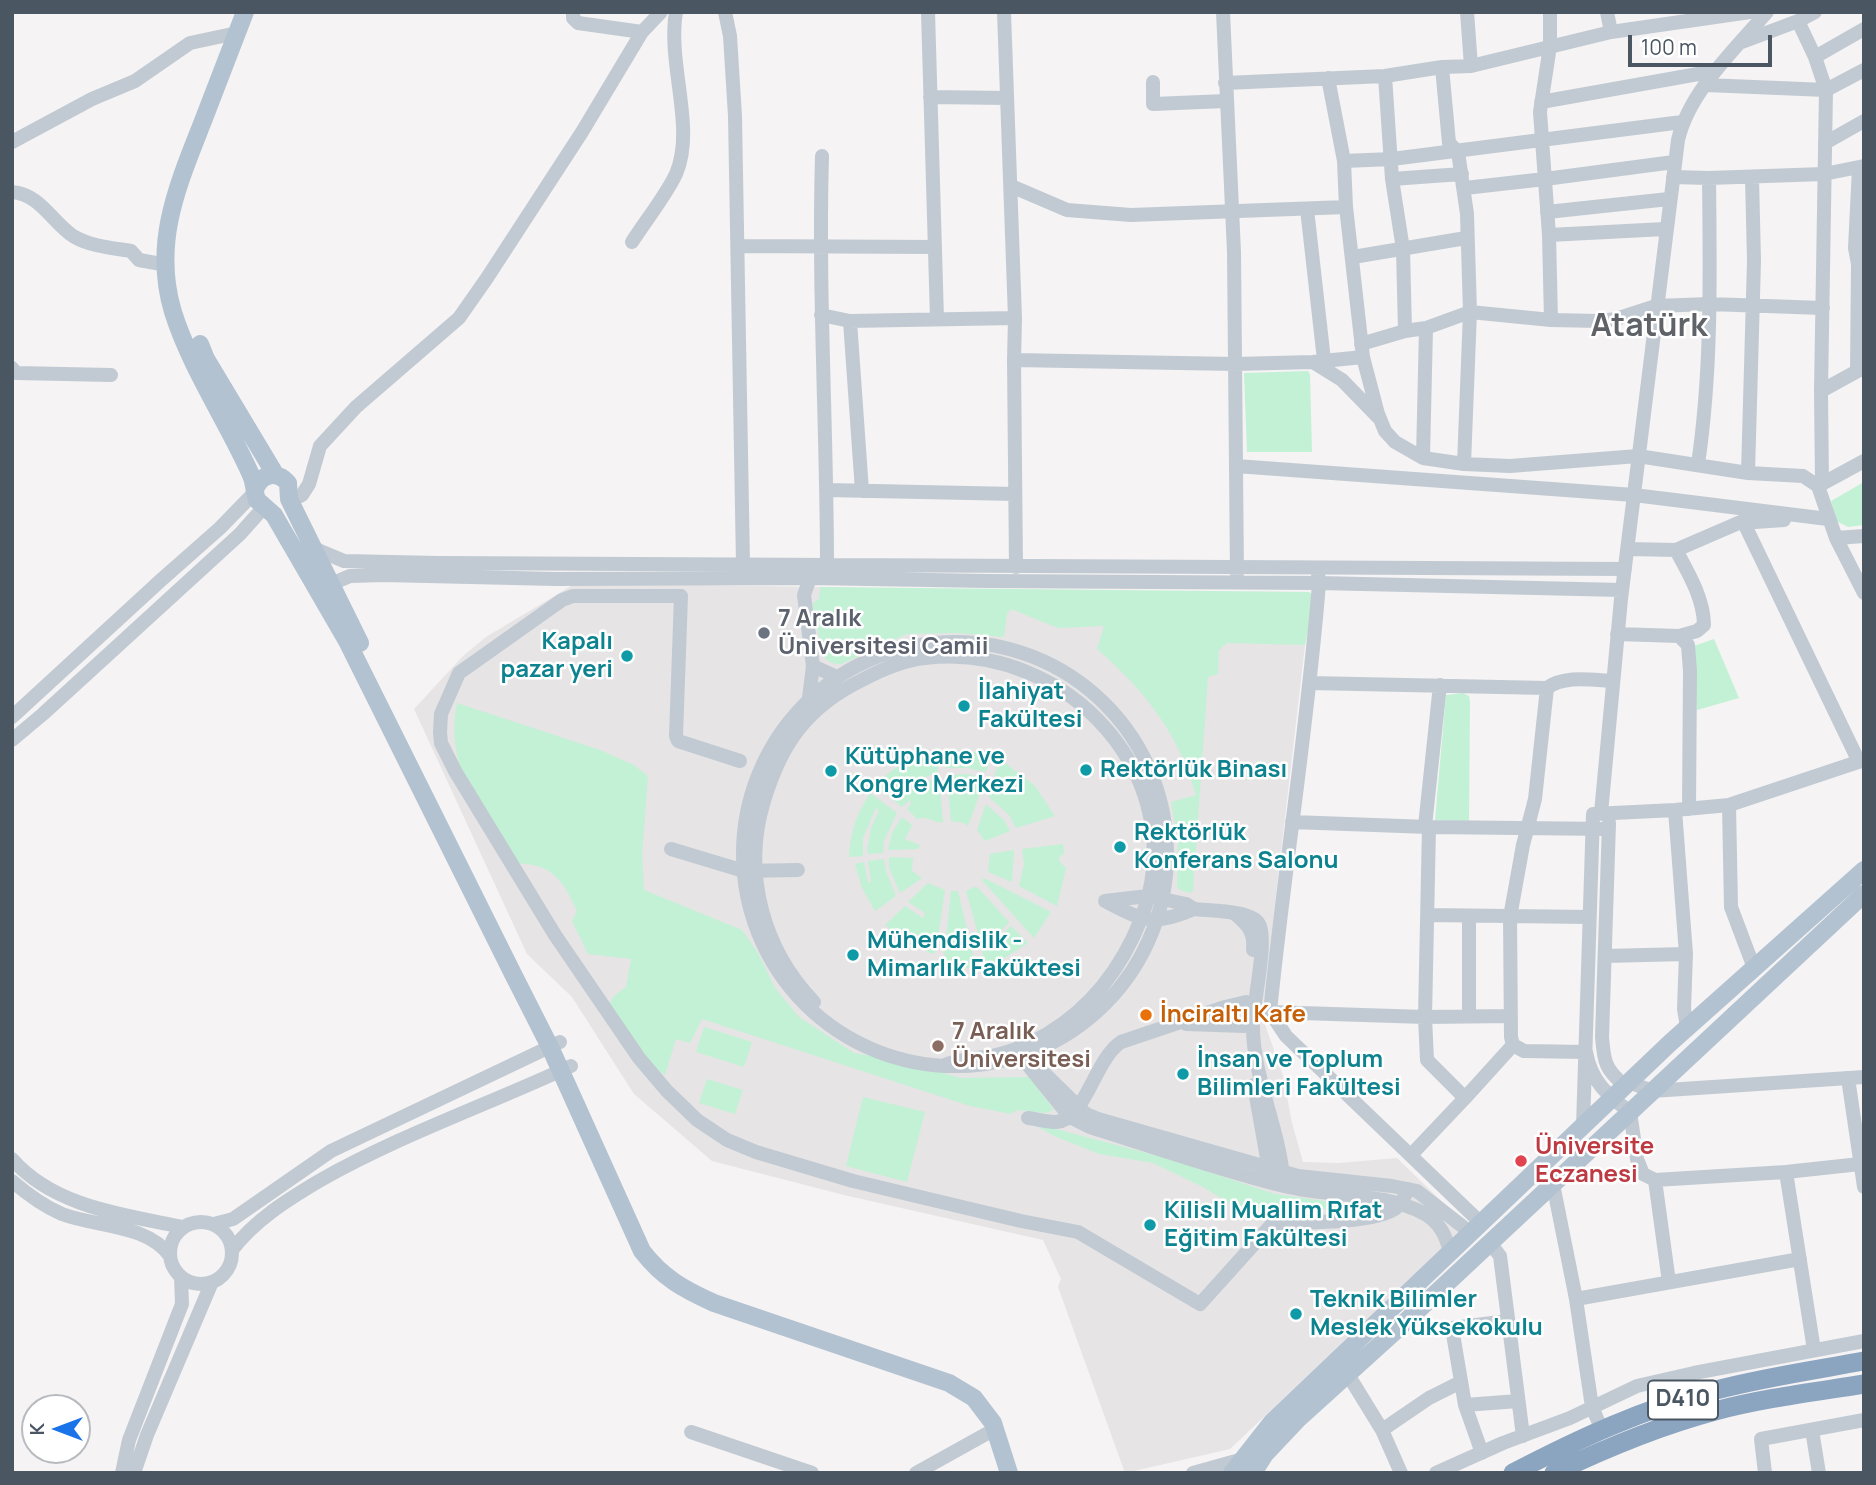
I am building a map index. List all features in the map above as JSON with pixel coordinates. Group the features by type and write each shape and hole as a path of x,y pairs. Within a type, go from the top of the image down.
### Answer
{"highway":[{"name":"D410","path":"1513,1473 1602,1430 1718,1389 1864,1361"},
{"name":"D410","path":"1554,1473 1605,1448 1715,1411 1785,1396 1864,1384"}],"main road":[{"path":"245,12 174,195 168,228 167,265 167,288 174,315 214,405 261,499 347,642 555,1045"},
{"path":"257,12 185,199 179,229 178,287 185,311 206,359 275,474 288,483 290,500 652,1245 664,1261 687,1279 718,1293 954,1372 982,1390 1003,1418 1021,1473"},
{"path":"261,499 264,476 275,474"},
{"path":"261,499 278,509 290,500"},
{"path":"1243,1468 1272,1422 1687,1027 1864,870"},
{"path":"1243,1468 1265,1454 1347,1373 1864,894"},
{"path":"566,1068 642,1251 656,1269 681,1289 713,1303 949,1383 974,1398 995,1429 1009,1473"}],"street":[{"path":"573,12 573,18 578,23 642,32"},
{"path":"290,500 302,495 309,484 320,446 356,407 459,318 574,144 642,32 661,12"},
{"path":"632,242 676,173 682,147 683,123 673,41 676,12"},
{"path":"725,12 730,36 735,116 743,564"},
{"path":"928,12 937,319"},
{"path":"1004,12 1015,318 1016,566"},
{"path":"1223,12 1232,212 1238,583"},
{"path":"1467,12 1472,66"},
{"path":"1549,12 1550,46 1541,102 1541,141 1549,235 1551,320"},
{"path":"1608,12 1611,32"},
{"path":"1225,83 1385,76 1472,66 1611,32 1750,12"},
{"path":"1583,1126 1589,917 1617,634 1674,162 1682,122 1715,71 1767,12"},
{"path":"1740,43 1815,12"},
{"path":"1798,21 1815,57 1826,90 1820,485 1828,519 1864,593"},
{"path":"1815,57 1864,29"},
{"path":"12,142 92,99 135,81 190,43 237,33"},
{"path":"1443,68 1448,143 1458,152 1463,181 1470,312 1464,464"},
{"path":"1706,85 1826,90 1864,70"},
{"path":"1541,102 1715,71"},
{"path":"1385,76 1392,179 1403,249 1405,331"},
{"path":"1328,78 1344,161 1346,207 1362,351 1385,431 1395,442 1423,458 1464,464 1510,466 1638,456 1748,473 1803,476 1820,485"},
{"path":"1153,82 1153,104 1226,101"},
{"path":"930,97 1007,98"},
{"path":"1825,143 1864,121"},
{"path":"1344,161 1458,152 1682,122"},
{"path":"822,156 819,246 827,566"},
{"path":"1392,179 1545,179 1674,162"},
{"path":"1673,177 1825,174 1861,167 1855,248 1861,304 1860,369 1821,391"},
{"path":"1748,473 1752,177"},
{"path":"1698,464 1706,387 1709,178"},
{"path":"1011,186 1068,209 1131,215 1346,207"},
{"path":"12,192 24,193 37,202 74,237 131,251 139,260 167,265"},
{"path":"1547,212 1669,200"},
{"path":"1307,209 1319,361 1381,419"},
{"path":"1549,235 1665,229"},
{"path":"1353,257 1466,238"},
{"path":"738,246 935,247"},
{"path":"1014,360 1235,364 1319,361 1362,351 1405,331 1426,328 1470,312 1551,320 1616,319 1656,306 1709,304 1823,308"},
{"path":"821,315 850,321 1015,318"},
{"path":"850,321 862,491"},
{"path":"1423,458 1426,328"},
{"path":"12,368 16,373 111,375"},
{"path":"1820,485 1864,461"},
{"path":"1236,466 1634,495 1828,519"},
{"path":"827,490 1015,494"},
{"path":"12,717 220,528 261,499"},
{"path":"12,740 240,534 261,499"},
{"path":"1627,549 1676,550 1743,521 1828,519"},
{"path":"1292,822 1527,828 1599,817 1729,805 1861,761 1743,521"},
{"path":"1836,538 1864,536"},
{"path":"313,548 344,561 743,564 809,572 827,566 1625,569"},
{"path":"1617,634 1679,636 1697,631 1704,625 1704,617 1692,582 1676,550"},
{"path":"1317,568 1320,583 1310,683 1270,1012 1286,1035 1411,1156 1476,1228"},
{"path":"809,572 804,595 813,666 809,698"},
{"path":"331,584 350,576 384,575 609,579 809,572 1622,590"},
{"path":"861,672 837,677 809,698 780,732 773,758 745,832 750,871 748,899 766,950 786,986 805,1007 836,1031 869,1047 947,1064 958,1060 1024,1053 1072,1032 1103,1005 1126,975 1148,920 1154,897 1164,885 1166,844 1163,817 1153,778 1143,754 1113,712 1069,676 1020,653 968,643 941,643 876,657 861,672 811,714 773,758 740,761 688,746 678,741 676,736 681,596 573,596 562,600 459,673 441,714 441,743 455,771 555,935 639,1058 697,1120 727,1140 756,1152 841,1178 1078,1232 1200,1304 1273,1223 1367,1218 1385,1213 1399,1205 1408,1189"},
{"path":"1679,636 1688,645 1690,671 1682,810 1686,954 1684,1009 1687,1027"},
{"path":"813,666 837,677"},
{"path":"1310,683 1547,688 1556,681 1613,681"},
{"path":"1440,685 1427,827 1427,1060 1465,1098"},
{"path":"1411,1156 1513,1045 1510,917 1535,799 1547,688"},
{"path":"740,761 764,781"},
{"path":"1729,805 1731,907 1754,968"},
{"path":"1599,817 1609,829 1602,1037 1603,1061 1611,1074 1627,1084 1652,1091 1864,1077"},
{"path":"671,849 750,871 798,870"},
{"path":"1194,909 1186,904 1154,897 1105,901 1148,920 1194,909 1246,914 1254,917 1260,924 1262,933 1253,1037 1276,1177"},
{"path":"1235,914 1249,926 1254,938 1244,1026 1245,1046 1276,1177"},
{"path":"1428,915 1589,917"},
{"path":"1469,916 1469,1016"},
{"path":"1605,956 1686,954"},
{"path":"1028,1118 1057,1122 1074,1112 1100,1065 1113,1047 1121,1042 1246,1002"},
{"path":"1270,1012 1425,1017 1511,1016"},
{"path":"1178,1024 1244,1026"},
{"path":"12,1159 39,1183 68,1199 183,1227 198,1222 214,1224 233,1219 331,1151 555,1045"},
{"path":"1513,1045 1524,1051 1586,1052"},
{"path":"1586,1052 1589,1069 1611,1099 1630,1112 1637,1159 1643,1174 1655,1180 1786,1172 1860,1164"},
{"path":"1024,1053 1090,1127 1276,1177 1399,1205 1427,1216 1440,1227 1446,1235 1450,1252"},
{"path":"12,1181 51,1209 147,1237 162,1246 181,1277 196,1283 212,1282 219,1278 229,1265 232,1250 244,1233 301,1192 368,1153 566,1068"},
{"path":"1848,1078 1864,1187"},
{"path":"1786,1172 1814,1350"},
{"path":"1276,1177 1298,1176 1417,1191 1476,1228"},
{"path":"1655,1180 1669,1282"},
{"path":"1553,1184 1576,1299 1592,1408 1602,1430"},
{"path":"214,1224 226,1235 232,1250"},
{"path":"170,1256 173,1240 183,1227"},
{"path":"1490,1243 1500,1256 1523,1436"},
{"path":"1576,1299 1800,1259"},
{"path":"122,1473 129,1440 183,1304 181,1277"},
{"path":"134,1473 147,1435 212,1282"},
{"path":"1482,1453 1465,1405 1452,1328 1508,1321"},
{"path":"1436,1473 1592,1408 1637,1386 1864,1341"},
{"path":"1347,1373 1382,1430 1401,1473"},
{"path":"1382,1430 1437,1393 1461,1382"},
{"path":"1465,1405 1518,1401"},
{"path":"1765,1473 1761,1439 1863,1420 1864,1426"},
{"path":"916,1473 995,1429"},
{"path":"1812,1430 1819,1473"},
{"path":"691,1432 812,1473"},
{"path":"1194,1473 1243,1468"}],"shaded area":[{"name":"7 Aralık Üniversitesi","path":"576,583 1309,592 1315,597 1305,645 1262,1016 1283,1076 1303,1162 1339,1163 1397,1158 1466,1225 1230,1449 1125,1473 1058,1287 1061,1279 1043,1240 844,1195 712,1161 634,1094 572,997 527,954 414,709 463,656 486,637"}],"green space":[{"path":"1308,371 1312,452 1247,452 1244,373"},
{"path":"1864,482 1864,525 1848,527 1836,521 1831,501"},
{"path":"820,587 1309,592 1315,597 1305,645 1227,643 1219,650 1218,674 1208,677 1191,893 1177,887 1178,840 1171,802 1196,795 1189,772 1158,714 1130,681 1097,649 1104,626 1058,628 1011,609 1007,614 1004,637 957,633 907,634 837,664 825,658 822,650 813,609 813,603 819,599"},
{"path":"1714,639 1739,698 1697,710 1694,646"},
{"path":"1463,693 1469,696 1470,701 1469,821 1435,820 1446,695"},
{"path":"457,703 600,750 634,765 648,776 642,854 644,890 742,930 758,953 775,988 799,1017 854,1053 911,1063 960,1078 1029,1077 1054,1110 1046,1113 1017,1110 1011,1114 970,1106 702,1019 690,1043 676,1039 665,1075 622,1046 606,1011 613,997 626,987 631,959 588,954 572,921 577,911 560,880 545,869 510,863 477,806 460,767 454,726"},
{"path":"960,750 992,755 986,772 946,768 943,752"},
{"path":"936,753 938,772 909,784 911,789 939,777 943,822 917,819 907,809 911,804 910,800 902,807 875,786 902,764"},
{"path":"1001,760 1035,786 1055,816 1016,828 1009,815 989,797 992,783 998,789 1003,781 994,776"},
{"path":"968,774 985,779 968,826 951,821 947,775"},
{"path":"870,793 897,813 884,841 883,853 868,854 867,850 871,828 879,811 876,808 863,838 863,856 849,857 855,824"},
{"path":"986,804 1004,820 1010,831 985,841 977,830"},
{"path":"902,817 912,825 905,839 920,845 918,849 888,850 892,833"},
{"path":"1063,844 1064,854 1059,861 1066,868 1057,906 1019,886 1024,864 1022,849"},
{"path":"1014,850 1012,882 988,872 990,854"},
{"path":"889,857 913,858 912,871 922,878 900,893 889,868"},
{"path":"884,859 896,896 875,911 862,888 855,864 864,862 868,882 871,882 868,861"},
{"path":"984,878 1051,912 1034,938 982,880"},
{"path":"928,883 945,890 936,951 933,954 909,944 885,925 905,906 923,918 925,913 908,902"},
{"path":"978,888 1009,922 1003,929 980,940 966,891"},
{"path":"951,891 958,891 976,968 943,969"},
{"path":"1011,926 1028,943 1003,959 985,966 981,945 999,937"},
{"path":"704,1027 752,1042 744,1067 696,1052"},
{"path":"707,1079 743,1090 735,1114 699,1103"},
{"path":"863,1097 925,1112 907,1182 846,1166"},
{"path":"1029,1122 1166,1158 1275,1194 1332,1202 1336,1207 1239,1209 1203,1187 1153,1163 1099,1154 1054,1136"}],"place":[{"name":"7 Aralık Üniversitesi Camii","path":"764,633"},
{"name":"Kapalı pazar yeri","path":"627,656"},
{"name":"İlahiyat Fakültesi","path":"964,706"},
{"name":"Rektörlük Binası","path":"1086,770"},
{"name":"Kütüphane ve Kongre Merkezi","path":"831,771"},
{"name":"Rektörlük Konferans Salonu","path":"1120,847"},
{"name":"Mühendislik - Mimarlık Faküktesi","path":"853,955"},
{"name":"İnciraltı Kafe","path":"1146,1015"},
{"name":"7 Aralık Üniversitesi","path":"938,1046"},
{"name":"İnsan ve Toplum Bilimleri Fakültesi","path":"1183,1074"},
{"name":"Üniversite Eczanesi","path":"1521,1161"},
{"name":"Kilisli Muallim Rıfat Eğitim Fakültesi","path":"1150,1225"},
{"name":"Teknik Bilimler Meslek Yüksekokulu","path":"1296,1314"}],"district":[{"name":"Atatürk","path":"1649,327"}]}
